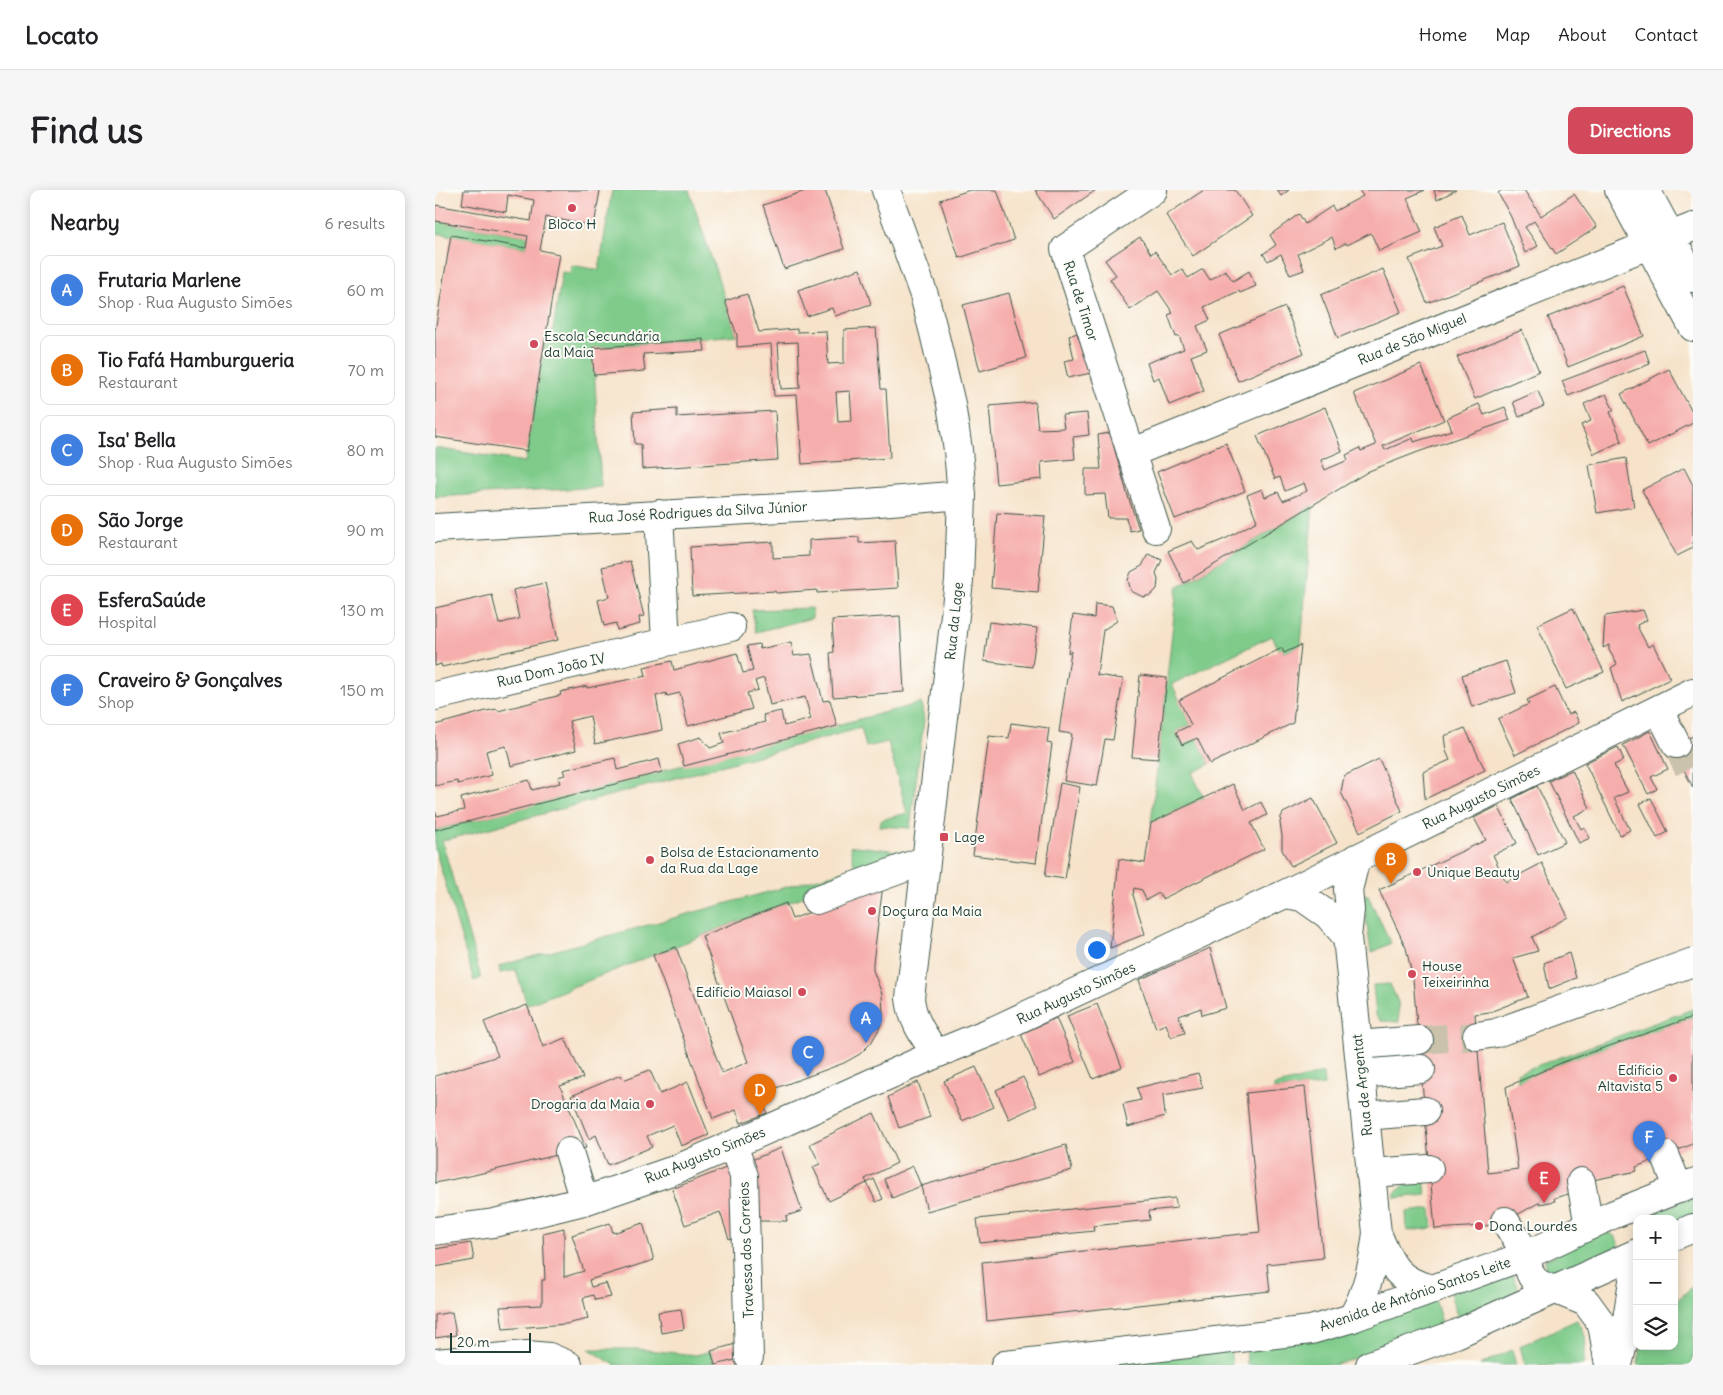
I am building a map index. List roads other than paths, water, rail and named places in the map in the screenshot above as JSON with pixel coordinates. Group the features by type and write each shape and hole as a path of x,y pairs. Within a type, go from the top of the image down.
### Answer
{"street":[{"name":"Rua da Lage","path":"886,190 924,296 934,333 951,404 962,495 959,581 910,998 916,1022 936,1054"},
{"name":"Rua de Timor","path":"1131,453 1065,249 1153,190"},
{"path":"1619,190 1670,236 1693,327"},
{"path":"1646,190 1693,278"},
{"name":"Rua de São Miguel","path":"1131,453 1670,236"},
{"path":"1131,453 1156,529"},
{"name":"Rua José Rodrigues da Silva Júnior","path":"435,528 867,503 962,495"},
{"path":"659,514 666,642"},
{"name":"Rua Dom João IV","path":"435,696 731,627"},
{"name":"Rua Augusto Simões","path":"435,1231 494,1223 584,1201 677,1169 936,1054 995,1030 1285,894 1693,692"},
{"path":"1659,710 1676,744"},
{"name":"Rua de Argentat","path":"1356,858 1348,890 1350,910 1347,937 1377,1233 1386,1256 1397,1273 1406,1280 1421,1287 1435,1289"},
{"path":"816,900 926,860"},
{"path":"1285,894 1302,897 1328,915 1347,937"},
{"path":"1477,1036 1496,1034 1693,962"},
{"path":"1358,1045 1419,1040"},
{"path":"1361,1074 1421,1069"},
{"path":"1366,1124 1425,1119"},
{"name":"Travessa dos Correios","path":"733,1145 744,1176 749,1357"},
{"path":"569,1152 584,1201"},
{"path":"1665,1155 1686,1186"},
{"path":"1370,1173 1429,1169"},
{"path":"1581,1182 1600,1221 1626,1224 1633,1233"},
{"name":"Avenida de António Santos Leite","path":"1010,1365 1311,1330 1352,1318 1527,1255 1600,1221 1686,1186"},
{"path":"1505,1221 1527,1255 1531,1276 1540,1286 1586,1302 1603,1324 1609,1365"},
{"path":"1678,1234 1693,1228"},
{"name":"Rua de Argentat","path":"1352,1318 1364,1296 1369,1279 1377,1233"},
{"path":"1370,1365 1456,1334 1633,1256"},
{"path":"1618,1365 1636,1260"},
{"path":"435,1363 511,1361 527,1355 549,1357 567,1365"}],"tunnel":[{"path":"1676,744 1693,778"},
{"path":"1419,1040 1477,1036"}],"place":[{"name":"Bloco H","path":"572,208"},
{"name":"Escola Secundária da Maia","path":"534,344"},
{"name":"Lage","path":"944,837"},
{"name":"Bolsa de Estacionamento da Rua da Lage","path":"650,860"},
{"name":"Unique Beauty","path":"1417,872"},
{"name":"Tio Fafá Hamburgueria","path":"1391,884"},
{"name":"Doçura da Maia","path":"872,911"},
{"name":"House Teixeirinha","path":"1412,974"},
{"name":"Edifício Maiasol","path":"802,992"},
{"name":"Frutaria Marlene","path":"866,1043"},
{"name":"Isa' Bella","path":"808,1077"},
{"name":"Edifício Altavista 5","path":"1673,1078"},
{"name":"Drogaria da Maia","path":"650,1104"},
{"name":"São Jorge","path":"760,1115"},
{"name":"Craveiro & Gonçalves","path":"1649,1162"},
{"name":"EsferaSaúde","path":"1544,1203"},
{"name":"Dona Lourdes","path":"1479,1226"}]}
